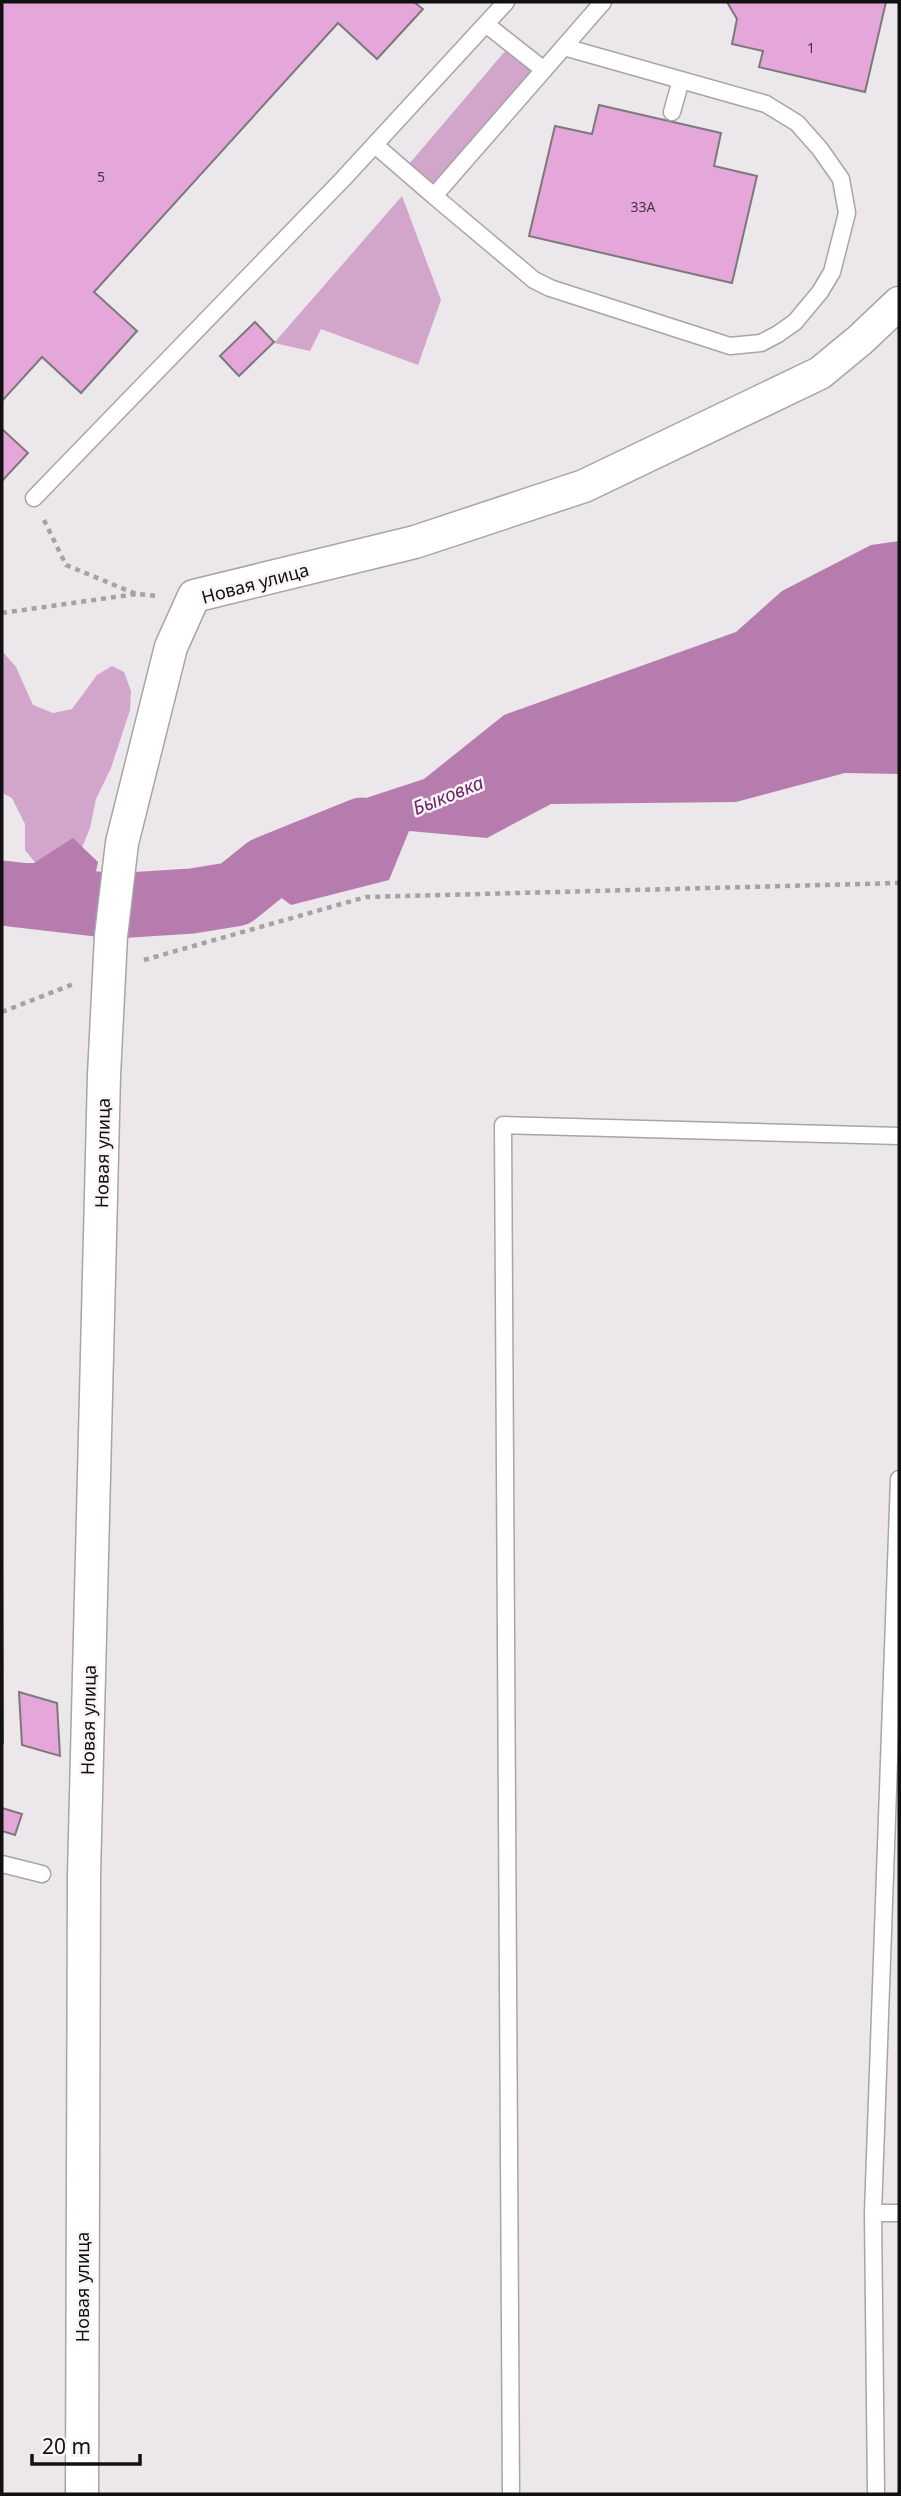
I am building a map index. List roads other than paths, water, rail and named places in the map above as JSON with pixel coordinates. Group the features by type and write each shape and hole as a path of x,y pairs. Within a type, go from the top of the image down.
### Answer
{"street":[{"name":"Новая улица","path":"82,2494 84,1875 104,1075 111,936 121,843 171,647 194,596 415,542 584,486 820,373 899,303"}],"lane":[{"path":"34,498 375,145 506,2"},
{"path":"434,195 603,2"},
{"path":"487,25 544,70"},
{"path":"375,145 534,280 550,288 730,346 761,343 795,322 820,292 832,272 847,213 841,179 820,149 797,123 766,104 564,47"},
{"path":"673,112 681,80"},
{"path":"510,2494 503,1125 899,1136"},
{"path":"876,2494 873,2213 899,1479"},
{"path":"2,1864 42,1874"},
{"path":"873,2213 899,2213"}],"water":[{"path":"899,541 899,774 845,773 736,802 551,804 487,838 409,831 389,880 291,905 267,887 291,842 360,800 424,779 504,715 736,632 782,591 871,545"},
{"path":"73,838 98,862 92,889 75,896 2,883 2,864 34,863"}],"waterway":[{"name":"Быковка","path":"2,893 114,906 192,901 235,894 266,869 362,830"}]}
